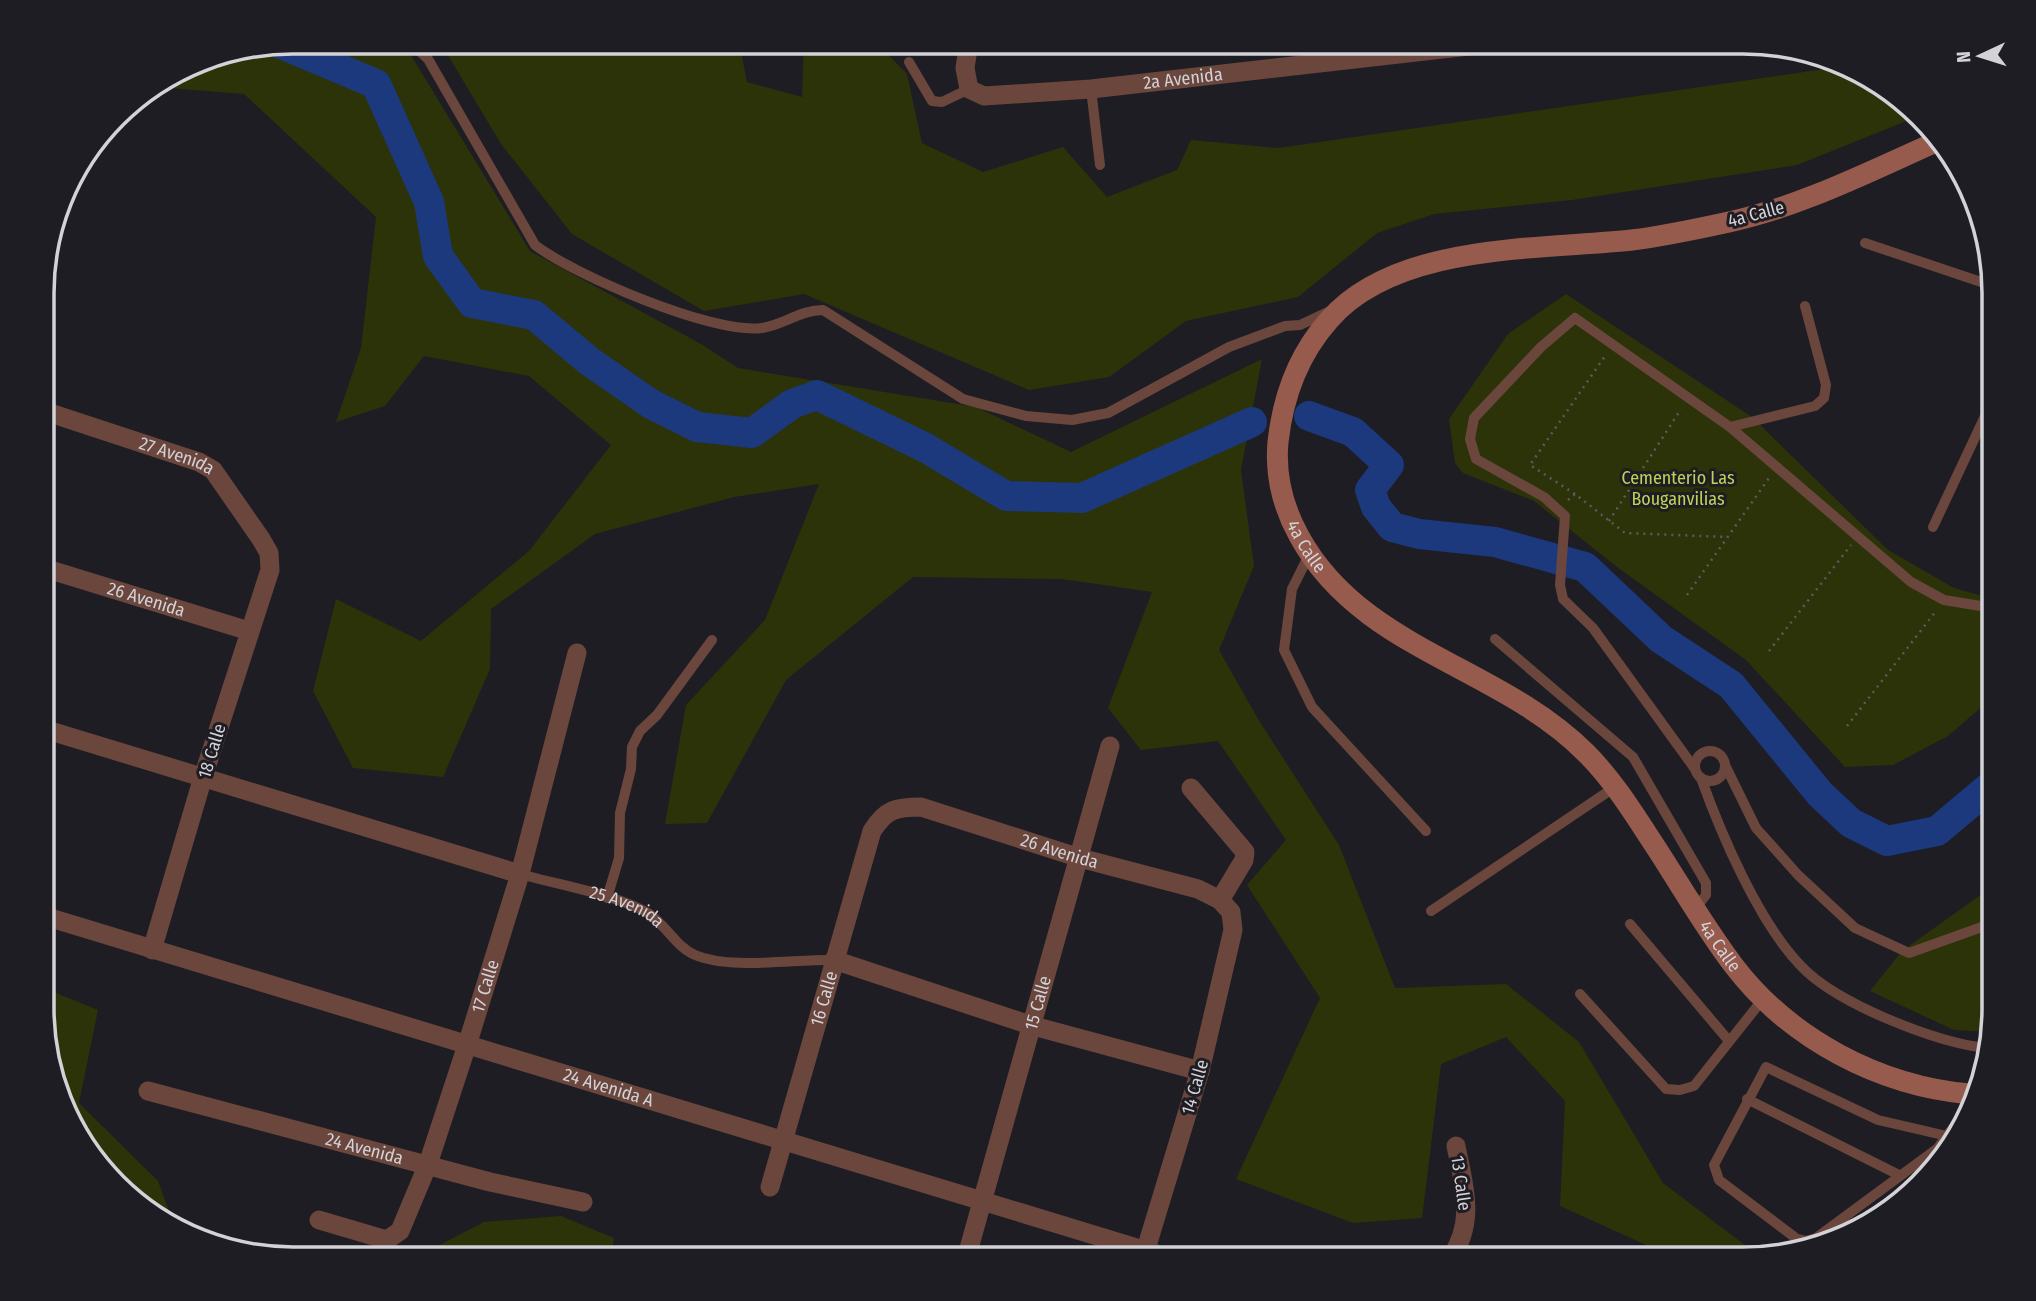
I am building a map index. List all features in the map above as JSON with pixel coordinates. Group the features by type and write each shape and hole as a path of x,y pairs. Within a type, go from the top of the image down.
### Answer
{"main road":[{"name":"4a Calle","path":"1930,144 1790,205 1731,221 1639,239 1465,256 1396,275 1346,304 1315,338 1292,379 1279,435 1279,477 1287,514 1309,555 1339,592 1361,611 1551,723 1586,753 1616,787 1734,966 1763,999 1807,1034 1859,1065 1923,1087 1966,1093"}],"street":[{"name":"2a Avenida","path":"969,89 984,96 1091,89 1373,54"},
{"path":"967,55 965,68 969,89"},
{"name":"27 Avenida","path":"54,414 199,462 213,470 269,553"},
{"name":"18 Calle","path":"152,950 203,777 270,570 269,553"},
{"name":"26 Avenida","path":"54,571 249,631"},
{"name":"17 Calle","path":"319,1220 387,1240 394,1238 400,1231 428,1164 520,874 577,653"},
{"name":"25 Avenida","path":"54,732 520,874"},
{"name":"15 Calle","path":"970,1247 1110,746"},
{"path":"1191,788 1245,852 1225,906"},
{"name":"26 Avenida","path":"883,813 897,807 921,807 1080,858 1198,889 1225,906"},
{"name":"16 Calle","path":"770,1187 872,831 883,813"},
{"name":"14 Calle","path":"1146,1246 1200,1071 1233,930 1225,906"},
{"name":"24 Avenida A","path":"54,919 468,1042 983,1201 1121,1246"},
{"name":"25 Avenida","path":"834,960 1030,1025 1200,1071"},
{"name":"24 Avenida","path":"148,1091 489,1182 583,1202"},
{"name":"13 Calle","path":"1456,1146 1468,1208 1465,1229 1456,1246"}],"lane":[{"path":"424,55 535,245 558,262 704,322 730,328 764,328 800,313 823,310 963,399 1026,416 1072,421 1108,413 1229,347 1285,327 1300,325 1346,304"},
{"path":"909,62 932,101 942,102 969,89"},
{"path":"1091,89 1100,165"},
{"path":"1866,243 1981,282"},
{"path":"1730,427 1815,406 1824,398 1826,385 1805,306"},
{"path":"1978,1047 1957,1045 1875,1013 1802,967 1774,932 1753,893 1698,773 1593,628 1563,598 1560,585 1561,513 1544,497 1476,459 1470,439 1474,418 1541,347 1575,318 1730,427 1911,582 1944,600 1981,606"},
{"path":"1933,527 1981,425"},
{"path":"1309,555 1292,589 1284,650 1312,707 1426,831"},
{"path":"1495,639 1633,757 1706,883 1706,895 1696,908"},
{"path":"607,898 619,858 620,813 631,769 632,747 640,731 657,715 712,640"},
{"path":"1698,773 1697,759 1709,751 1718,753 1756,828 1798,875 1855,928 1909,953 1981,927"},
{"path":"1698,773 1715,780 1722,774 1725,765"},
{"path":"1431,911 1616,787"},
{"name":"25 Avenida","path":"520,874 645,911 695,955 722,961 834,960"},
{"path":"1630,924 1729,1041"},
{"path":"1580,994 1666,1089 1679,1090 1694,1086 1763,999"},
{"path":"1799,1240 1719,1180 1715,1173 1714,1165 1763,1070 1770,1066 1878,1120 1945,1136"},
{"path":"1746,1099 1899,1175"},
{"path":"1822,1233 1936,1149"}],"path":[{"path":"1612,344 1530,465 1575,494 1625,533 1727,537"},
{"path":"1609,521 1688,397"},
{"path":"1687,595 1776,466"},
{"path":"1561,513 1575,494"},
{"path":"1769,651 1857,537"},
{"path":"1847,726 1944,600"}],"green space":[{"path":"277,55 411,55 530,251 701,344 738,368 976,407 1071,452 1262,359 1241,470 1254,566 1219,650 1258,719 1339,845 1395,988 1506,984 1579,1042 1663,1183 1746,1246 1648,1246 1560,1206 1565,1101 1506,1037 1441,1064 1422,1218 1353,1223 1236,1179 1320,998 1247,885 1286,840 1218,741 1141,750 1108,708 1152,592 1062,579 913,577 786,680 707,823 665,824 686,705 765,620 819,484 734,497 595,534 491,609 490,669 443,777 353,768 313,691 336,599 421,641 529,551 611,445 529,376 424,356 385,406 336,422 361,348 376,217 244,94 170,88 201,72 246,59"},
{"path":"448,55 742,55 747,82 802,97 804,55 888,55 907,74 922,143 983,172 1063,147 1107,197 1177,170 1191,140 1278,148 1825,69 1876,94 1908,120 1797,165 1572,200 1434,214 1377,233 1298,297 1186,321 1109,377 1029,390 804,294 704,311 572,234 501,144"},
{"name":"Cementerio Las Bouganvilias","path":"1566,294 1752,417 1888,550 1954,588 1981,596 1981,707 1948,736 1893,765 1845,767 1746,660 1617,567 1534,501 1463,473 1455,463 1449,419 1508,334"},
{"path":"1981,895 1980,1031 1954,1030 1870,991 1902,951"},
{"path":"54,992 98,1010 79,1103 158,1181 170,1212 113,1166 86,1128 72,1100 62,1070 56,1039"},
{"path":"561,1216 614,1238 613,1247 436,1247 484,1222"}],"waterway":[{"path":"307,55 376,84 429,202 438,256 472,303 534,315 589,361 651,404 697,427 752,433 792,404 817,395 926,448 1006,496 1082,498 1252,422"},
{"path":"1309,416 1353,432 1389,465 1370,490 1376,507 1392,527 1419,534 1495,542 1585,567 1661,639 1731,685 1820,794 1851,823 1887,841 1937,831 1981,794"}]}
